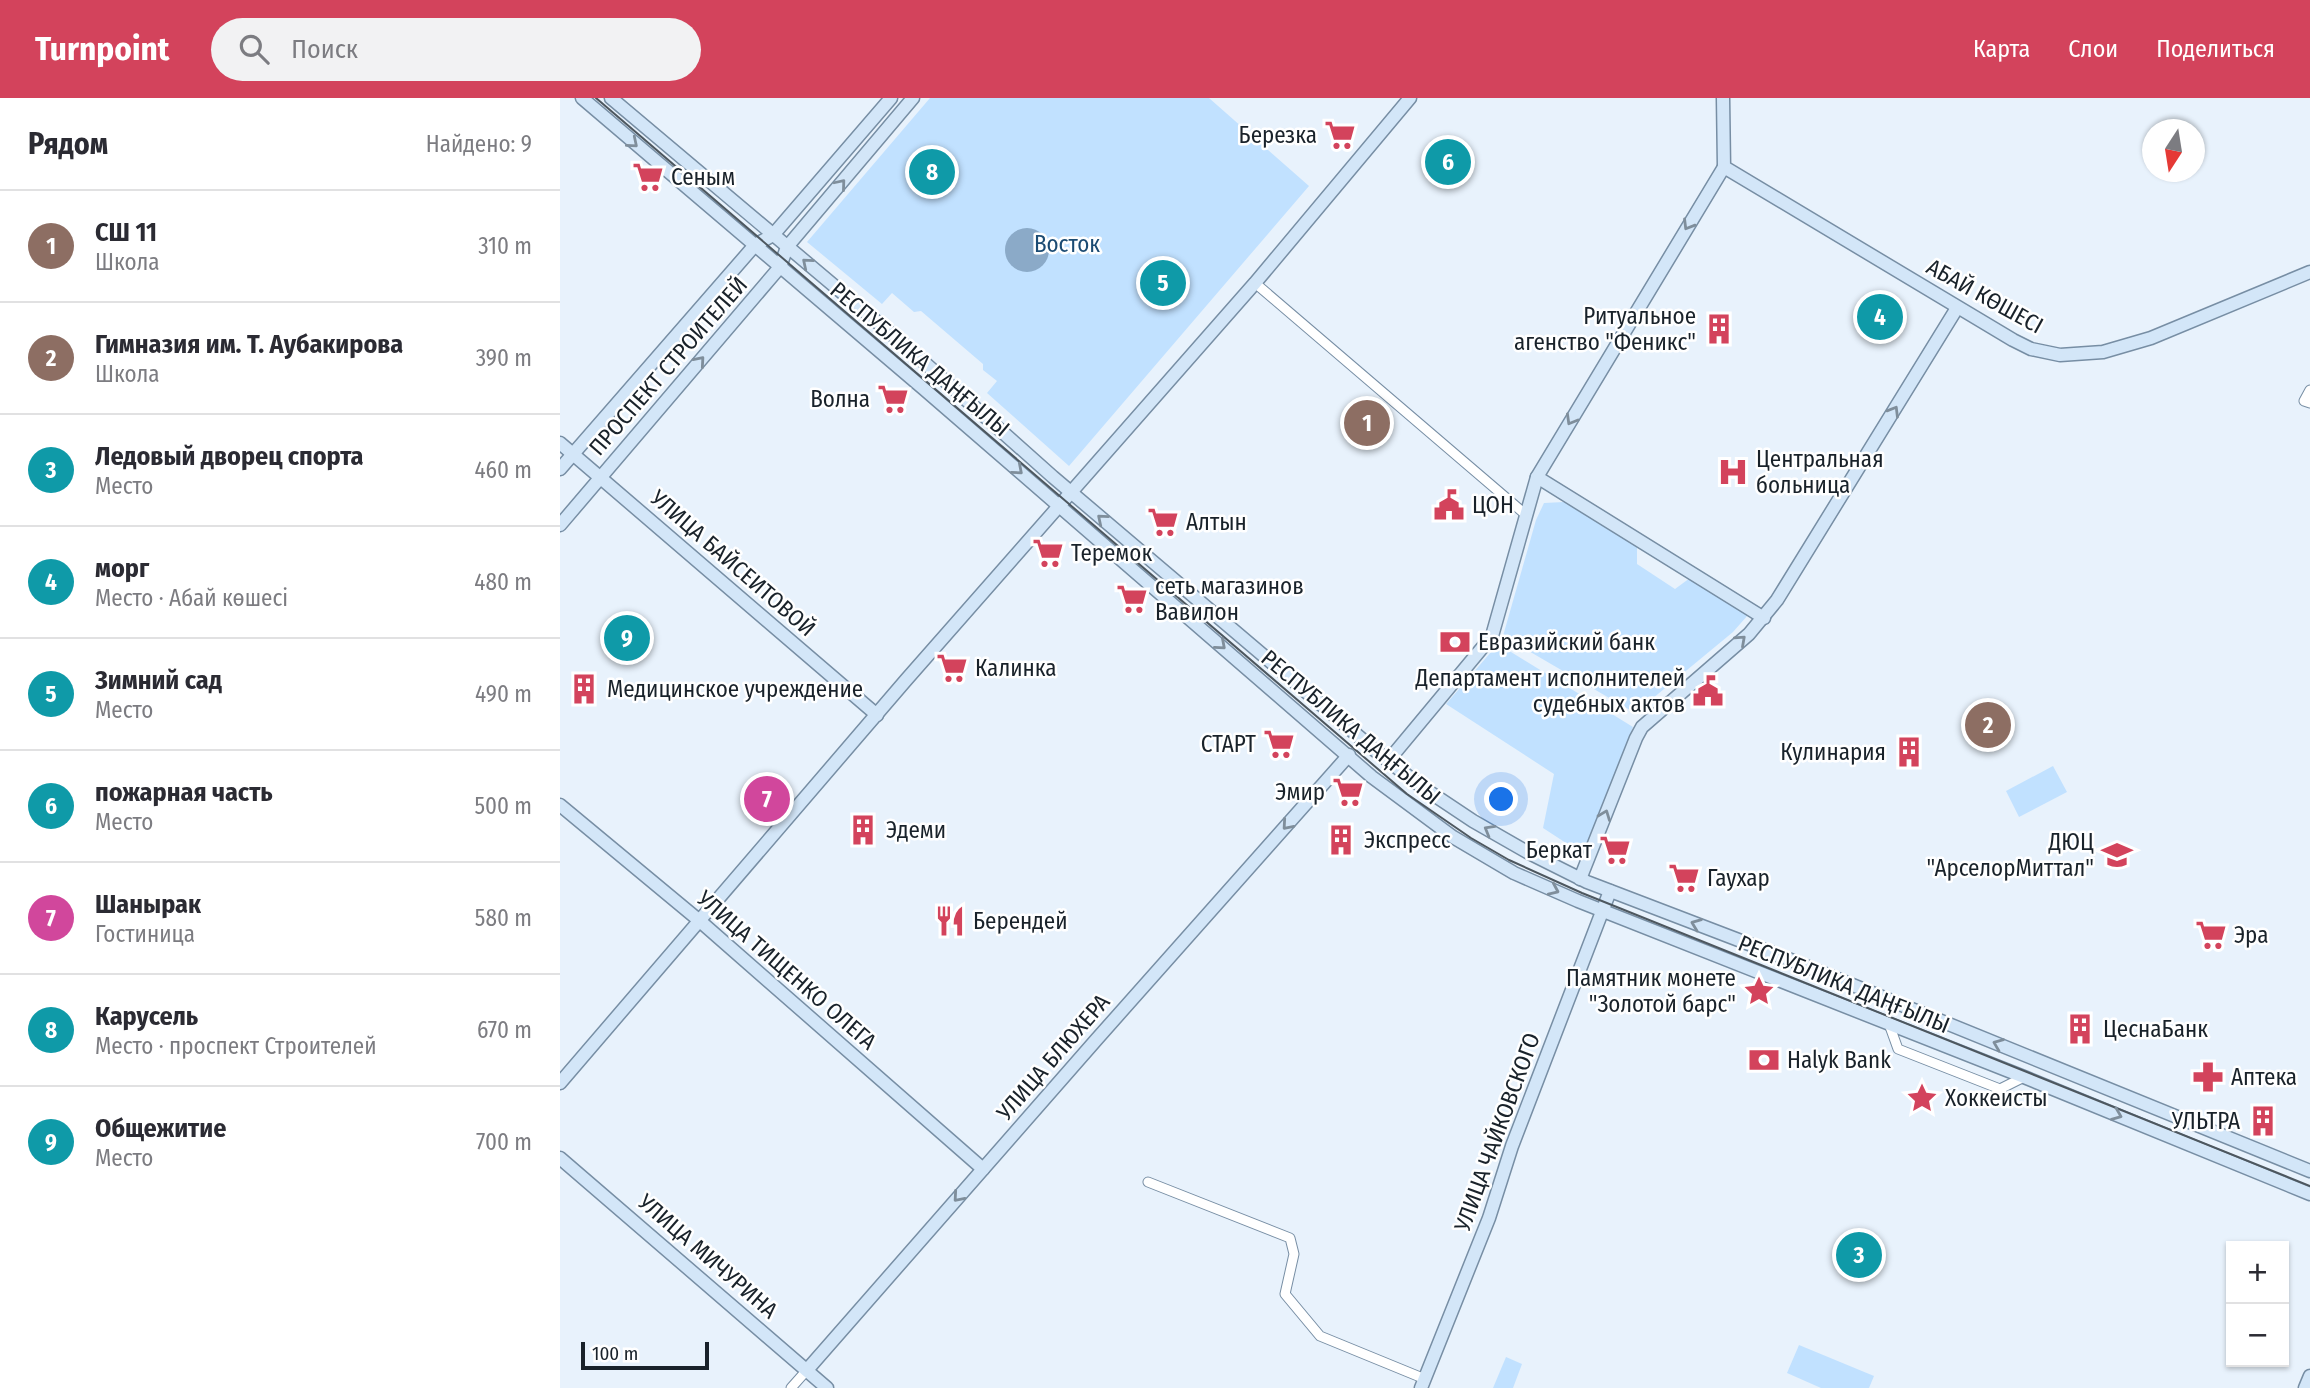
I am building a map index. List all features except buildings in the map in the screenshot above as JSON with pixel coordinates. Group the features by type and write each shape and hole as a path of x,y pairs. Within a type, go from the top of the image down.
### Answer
{"street":[{"name":"РЕСПУБЛИКА ДАҢҒЫЛЫ","path":"582,98 1372,776 1453,837 1514,873 1602,911 2024,1077 2310,1194"},
{"name":"РЕСПУБЛИКА ДАҢҒЫЛЫ","path":"611,98 908,348 1070,492 1388,761 1473,821 1529,853 1610,891 1834,978 2310,1171"},
{"path":"773,235 891,98"},
{"path":"780,267 787,247 913,98"},
{"path":"560,1083 1058,505 1255,283 1410,98"},
{"path":"1388,761 1492,636 1537,477 1724,167 1723,98"},
{"name":"АБАЙ КӨШЕСІ","path":"1724,167 1957,308 2031,349 2060,355 2103,352 2151,338 2310,272"},
{"name":"ПРОСПЕКТ СТРОИТЕЛЕЙ","path":"560,469 755,245 773,235"},
{"name":"ПРОСПЕКТ СТРОИТЕЛЕЙ","path":"560,525 780,267"},
{"path":"1255,283 1525,514"},
{"path":"1580,878 1632,747 1643,727 1764,618 1957,308"},
{"path":"2310,390 2304,401 2310,404"},
{"name":"УЛИЦА БАЙСЕИТОВОЙ","path":"560,443 877,715"},
{"path":"1537,477 1764,618"},
{"name":"УЛИЦА БЛЮХЕРА","path":"792,1388 1349,755"},
{"name":"УЛИЦА ТИЩЕНКО ОЛЕГА","path":"560,805 701,922 983,1169"},
{"name":"УЛИЦА ЧАЙКОВСКОГО","path":"1423,1384 1489,1218 1516,1135 1610,891"},
{"path":"1889,1024 1898,1049 2000,1089 2024,1077"},
{"name":"УЛИЦА МИЧУРИНА","path":"560,1157 827,1388"},
{"path":"1148,1182 1290,1238 1294,1254 1286,1294 1320,1336 1423,1384"},
{"path":"2305,1388 2310,1376"}],"green space":[{"name":"Восток","path":"930,98 1209,98 1309,186 1069,466 987,393 997,381 983,370 983,364 921,311 914,312 892,293 882,304 807,242"},
{"path":"1564,502 1637,547 1637,564 1675,589 1690,578 1748,615 1733,632 1635,713 1503,636 1536,520 1544,503"},
{"path":"1498,644 1633,727 1583,854 1543,828 1554,774 1446,704"},
{"path":"2053,766 2067,792 2019,817 2006,791"},
{"path":"1799,1345 1874,1376 1869,1388 1821,1388 1787,1373"},
{"path":"1506,1357 1522,1364 1513,1388 1493,1388"}],"shaded area":[{"path":"1027,228 1036,229 1043,234 1048,241 1048,259 1043,266 1036,271 1027,272 1018,271 1011,266 1006,259 1005,250 1006,241 1011,234 1018,229"}],"tram line":[{"path":"596,98 1407,794 1471,838 1509,860 1582,893 2310,1186"}],"place":[{"name":"Березка","path":"1340,135"},
{"name":"пожарная часть","path":"1448,162"},
{"name":"Карусель","path":"932,172"},
{"name":"Сеным","path":"648,177"},
{"name":"Зимний сад","path":"1163,283"},
{"name":"морг","path":"1880,317"},
{"name":"Ритуальное агенство \"Феникс\"","path":"1719,329"},
{"name":"Волна","path":"893,399"},
{"name":"СШ 11","path":"1367,423"},
{"name":"Центральная больница","path":"1733,472"},
{"name":"ЦОН","path":"1449,505"},
{"name":"Алтын","path":"1163,522"},
{"name":"Теремок","path":"1048,553"},
{"name":"сеть магазинов Вавилон","path":"1132,599"},
{"name":"Общежитие","path":"627,638"},
{"name":"Евразийский банк","path":"1455,642"},
{"name":"Калинка","path":"952,668"},
{"name":"Медицинское учреждение","path":"584,689"},
{"name":"Департамент исполнителей судебных актов","path":"1708,691"},
{"name":"Гимназия им. Т. Аубакирова","path":"1988,725"},
{"name":"СТАРТ","path":"1279,744"},
{"name":"Кулинария","path":"1909,752"},
{"name":"Эмир","path":"1348,792"},
{"name":"Шанырак","path":"767,799"},
{"name":"Эдеми","path":"863,830"},
{"name":"Экспресс","path":"1341,840"},
{"name":"Беркат","path":"1615,850"},
{"name":"ДЮЦ \"АрселорМиттал\"","path":"2117,855"},
{"name":"Гаухар","path":"1684,878"},
{"name":"Берендей","path":"950,921"},
{"name":"Эра","path":"2211,935"},
{"name":"Памятник монете \"Золотой барс\"","path":"1759,991"},
{"name":"ЦеснаБанк","path":"2080,1029"},
{"name":"Halyk Bank","path":"1764,1060"},
{"name":"Аптека","path":"2208,1077"},
{"name":"Хоккеисты","path":"1922,1098"},
{"name":"УЛЬТРА","path":"2263,1121"},
{"name":"Ледовый дворец спорта","path":"1859,1255"}]}
